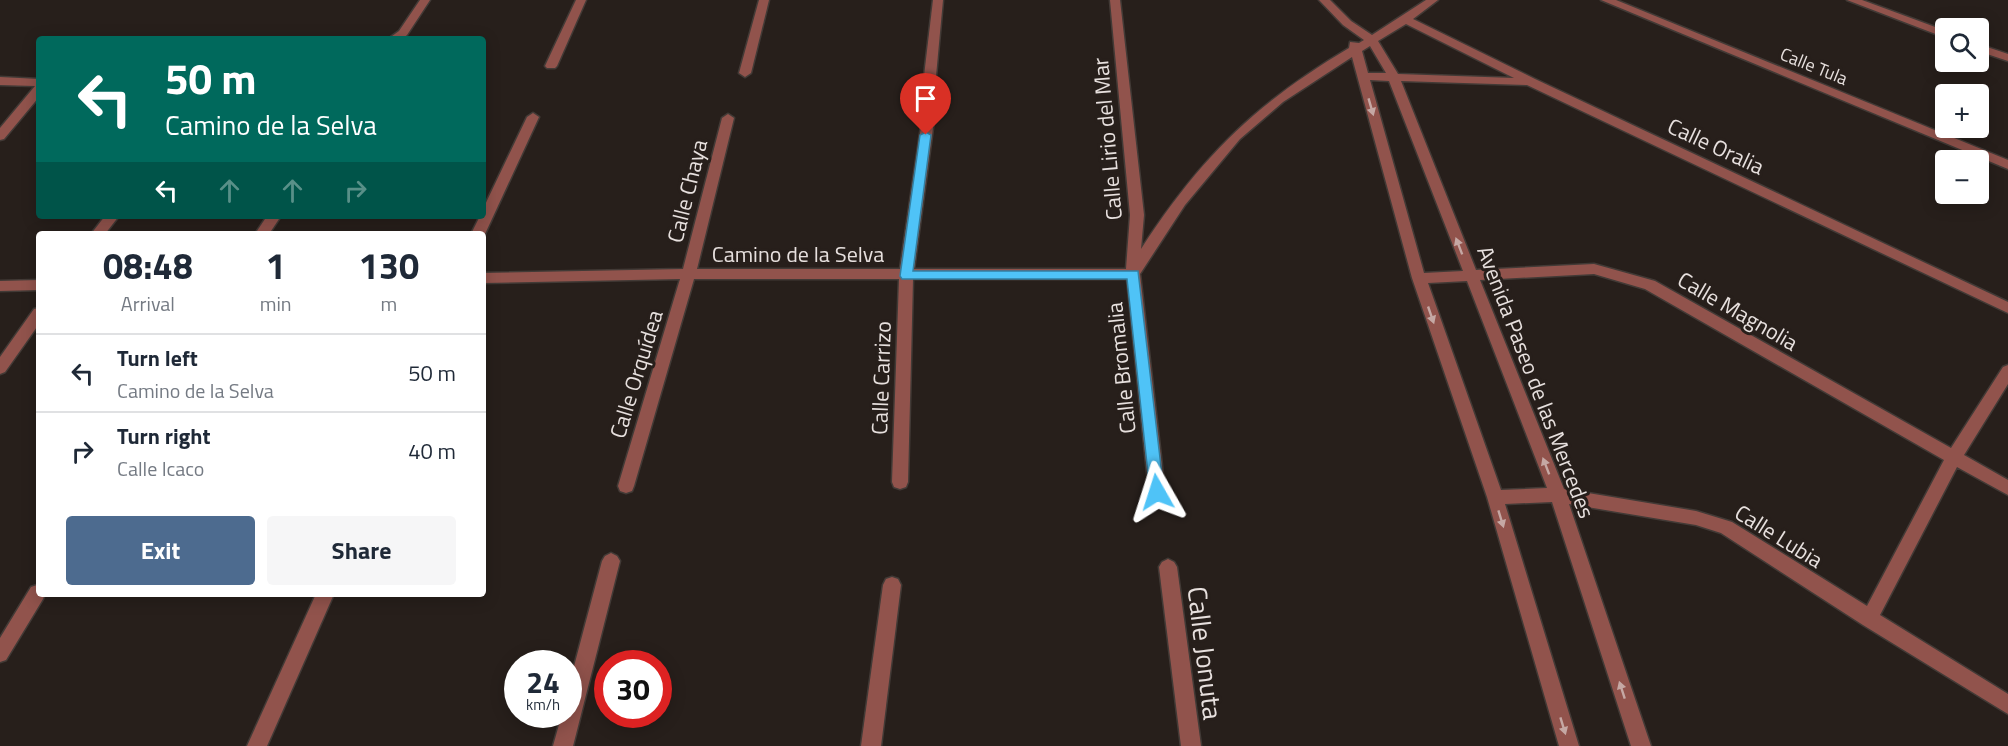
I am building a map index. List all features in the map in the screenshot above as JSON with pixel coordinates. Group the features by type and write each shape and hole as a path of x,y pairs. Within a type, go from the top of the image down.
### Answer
{"street":[{"path":"398,36 403,33 425,0"},
{"path":"551,66 581,0"},
{"path":"745,73 764,0"},
{"path":"930,76 938,0"},
{"name":"Calle Lirio del Mar","path":"1115,0 1137,214 1133,274"},
{"path":"1324,0 1347,23 1372,40"},
{"path":"1133,274 1168,217 1233,140 1279,99 1407,20 1433,0"},
{"name":"Calle Tula","path":"1606,0 2008,165"},
{"path":"1852,0 1935,31"},
{"name":"Calle Oralia","path":"1407,20 1531,82 2008,308"},
{"path":"1347,23 1419,278 1495,497 1569,746"},
{"name":"Avenida Paseo de las Mercedes","path":"1372,40 1393,76 1557,495 1641,746"},
{"path":"1989,51 2008,58"},
{"path":"1363,76 1531,82"},
{"path":"0,81 36,83"},
{"path":"0,136 36,93"},
{"name":"Calle Carrizo","path":"900,482 906,276 929,113"},
{"path":"486,217 533,117"},
{"name":"Calle Chaya","path":"688,274 728,118"},
{"path":"100,231 110,219"},
{"name":"Calle Magnolia","path":"1419,278 1594,269 1650,285 1953,459 2008,488"},
{"name":"Camino de la Selva","path":"486,278 688,274 906,276 1133,274"},
{"name":"Calle Orquídea","path":"626,486 688,274"},
{"name":"Calle Bromalia","path":"1133,274 1157,492"},
{"path":"0,286 36,285"},
{"path":"0,368 36,317"},
{"path":"1869,619 1953,459 2008,371"},
{"name":"Calle Lubia","path":"1495,497 1557,495 1696,518 1726,527 2008,705"},
{"path":"563,746 611,561"},
{"name":"Calle Jonuta","path":"1168,567 1191,746"},
{"path":"871,746 892,585"},
{"path":"0,654 36,595"},
{"path":"257,746 324,597"}],"route":[{"path":"926,135 906,276 1133,274 1157,492"}]}
